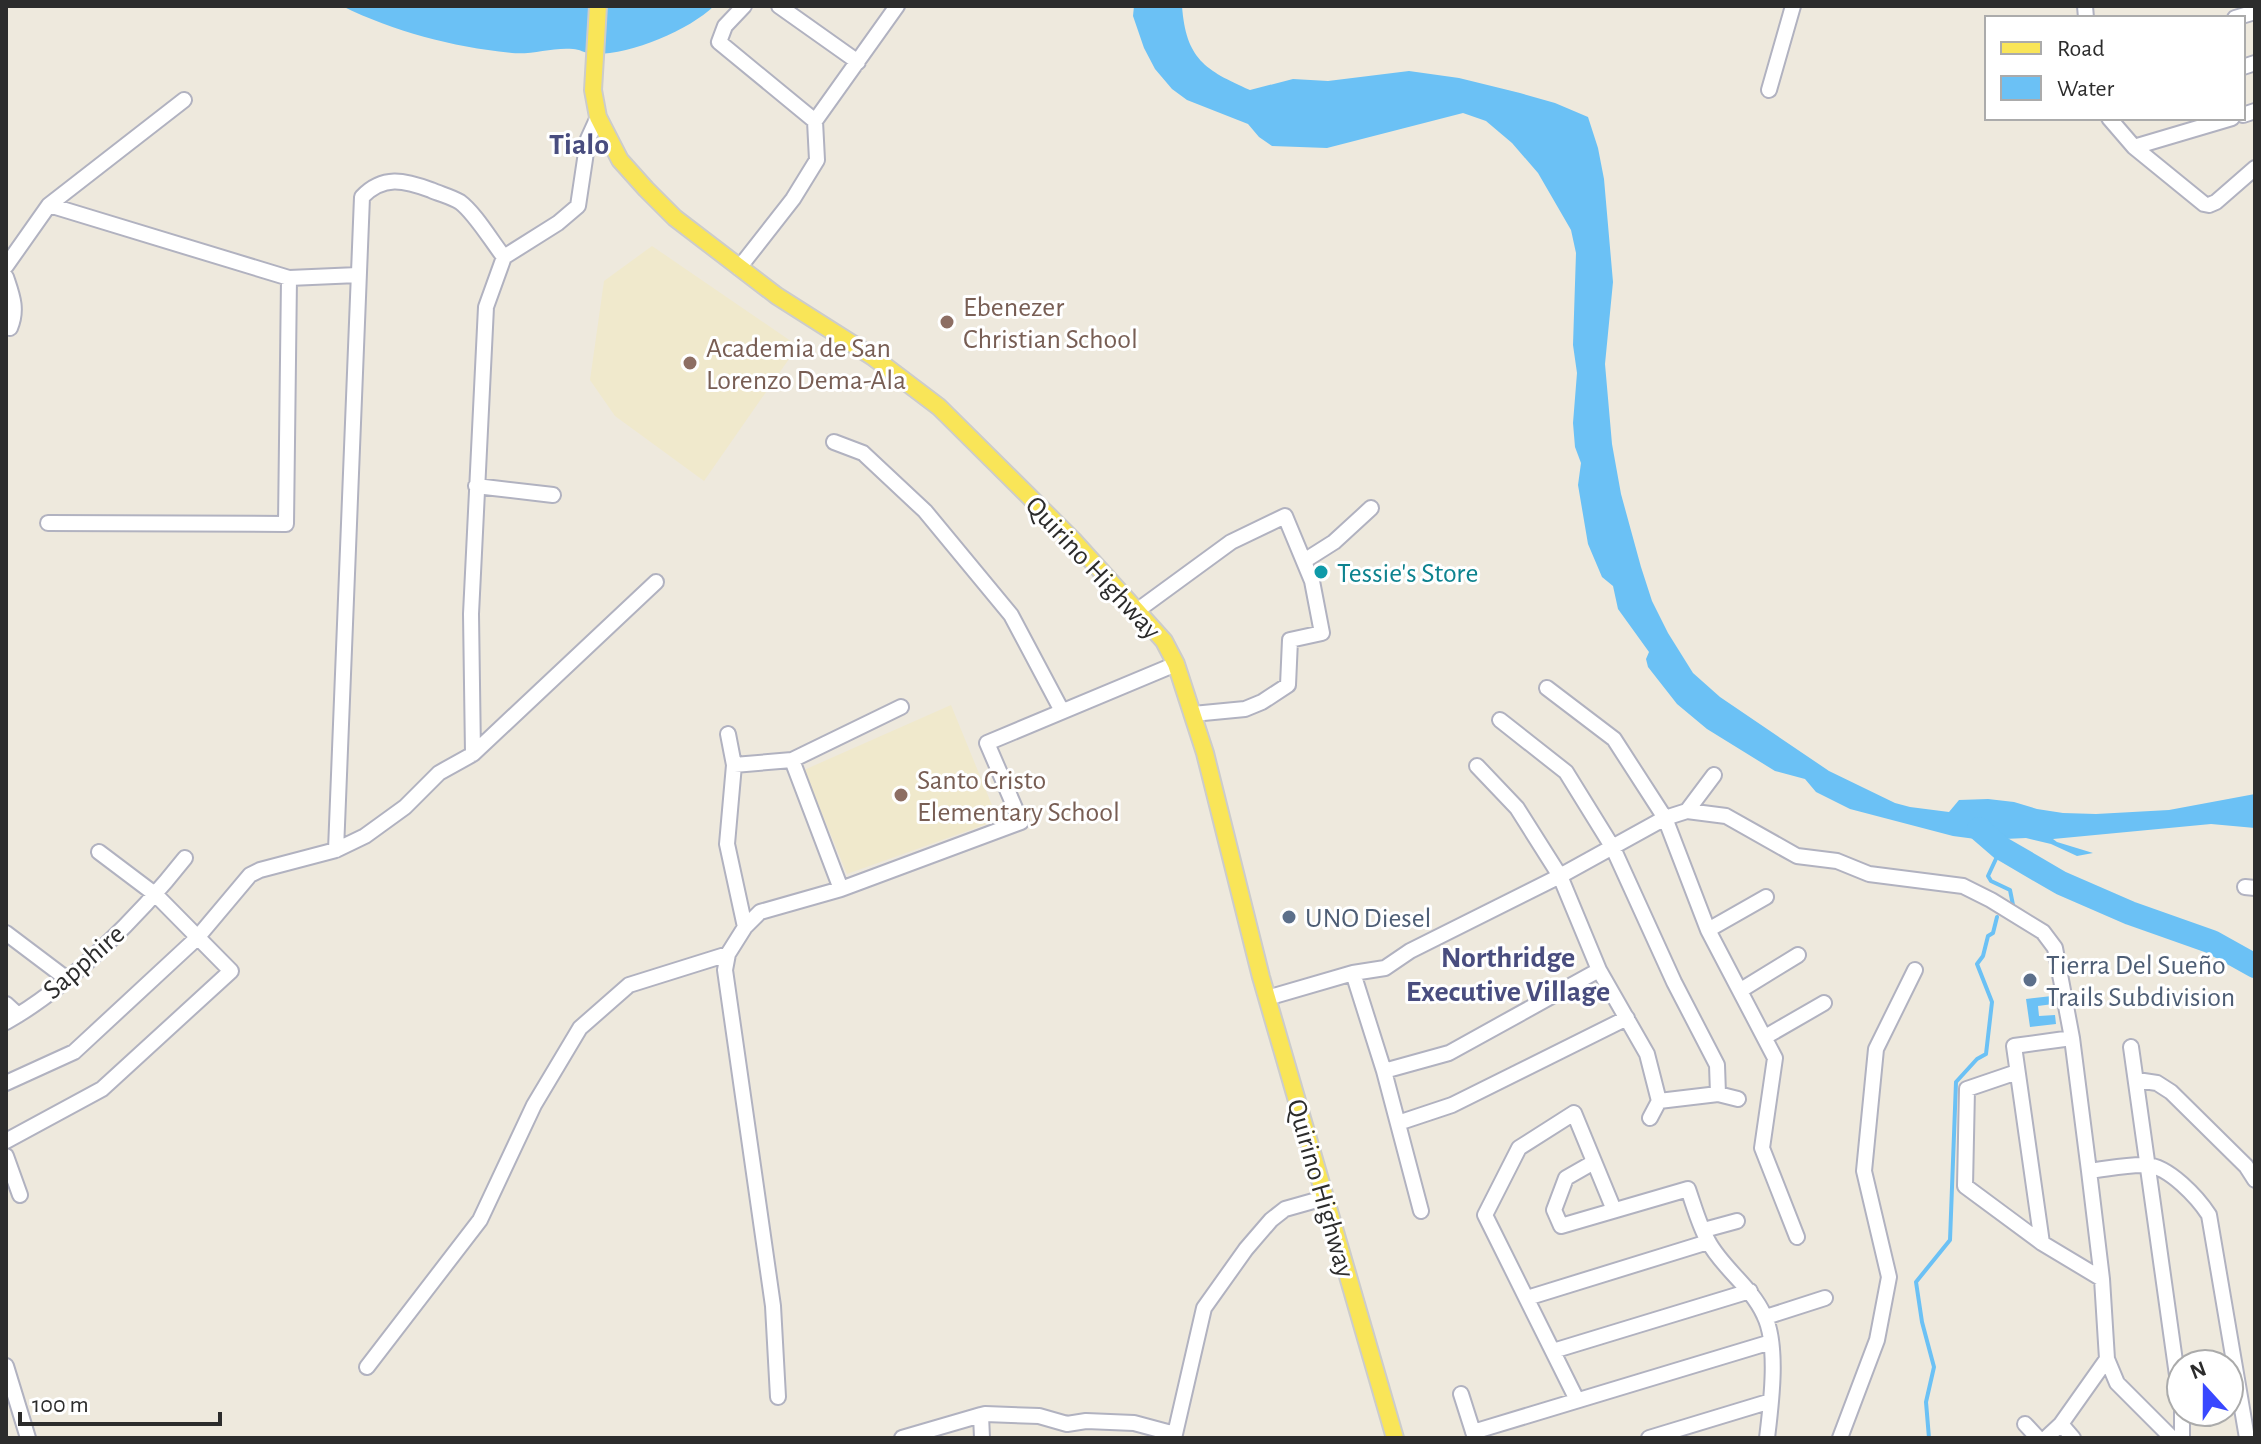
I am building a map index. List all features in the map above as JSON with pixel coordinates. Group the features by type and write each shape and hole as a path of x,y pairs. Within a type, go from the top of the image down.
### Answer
{"main road":[{"name":"Quirino Highway","path":"598,6 593,90 598,117 620,160 675,218 739,268 873,357 939,407 1022,488 1164,641 1176,664 1193,714 1267,998 1395,1438"}],"street":[{"path":"744,6 725,26 719,42 815,121"},
{"path":"779,6 858,62"},
{"path":"1769,90 1793,6"},
{"path":"739,268 793,199 817,160 815,121 893,8"},
{"path":"6,266 49,205 184,100"},
{"path":"473,754 471,614 486,307 504,257 558,223 578,206 588,139 598,117"},
{"path":"2111,120 2134,147 2204,204 2209,205 2255,168"},
{"path":"2134,147 2225,120"},
{"path":"336,850 362,197 370,188 387,181 404,180 460,203 504,257"},
{"path":"49,205 289,278 358,275"},
{"path":"6,277 14,300 15,317 10,328"},
{"path":"48,523 286,524 289,278"},
{"path":"834,442 863,453 925,511 1011,615 1062,711"},
{"path":"476,486 553,495"},
{"path":"1304,561 1334,542 1371,508"},
{"path":"1138,610 1231,542 1285,516 1317,601 1322,633 1290,640 1288,685 1262,702 1245,709 1193,714"},
{"path":"6,1083 74,1052 197,938 250,875 336,850 365,836 405,807 439,773 473,754 656,582"},
{"path":"778,1397 773,1306 725,970 728,954 745,927 760,912 841,889 1021,822 987,743 1176,664"},
{"path":"1547,688 1614,739 1665,818 1708,930 1775,1058 1762,1148 1797,1237"},
{"path":"734,765 792,760 901,707"},
{"path":"1500,720 1566,772 1613,848 1674,982 1717,1065 1718,1094"},
{"path":"728,734 734,765 727,844 745,927"},
{"path":"792,760 841,889"},
{"path":"1477,766 1517,808 1560,876 1599,970 1647,1054 1659,1101 1650,1118"},
{"path":"1687,811 1714,775"},
{"path":"1267,998 1353,973 1385,968 1410,951 1560,876 1665,818 1687,811 1726,816 1797,856 1837,861 1869,874 1963,886 2043,932 2055,948 2072,1038 2089,1171 2102,1279 2107,1359 2117,1383 2172,1438"},
{"path":"6,1141 102,1089 231,971 156,895 99,852"},
{"name":"Sapphire","path":"12,1018 67,979 156,895 185,858"},
{"path":"1708,930 1766,897"},
{"path":"6,933 67,979"},
{"path":"367,1367 480,1220 534,1105 580,1028 629,985 728,954"},
{"path":"1741,990 1798,955"},
{"path":"1384,1071 1449,1053 1599,970"},
{"path":"1840,1438 1877,1340 1889,1277 1864,1171 1876,1049 1915,970"},
{"path":"1353,973 1384,1071 1421,1211"},
{"path":"1765,1037 1824,1003"},
{"path":"6,1004 12,1018"},
{"path":"1398,1123 1452,1105 1627,1018"},
{"path":"2042,1243 2014,1046 2072,1038"},
{"path":"2131,1047 2174,1348"},
{"path":"2017,1072 1967,1089 1965,1186 2042,1243 2102,1279"},
{"path":"2137,1080 2157,1083 2171,1092 2246,1166 2255,1180"},
{"path":"1659,1101 1718,1094 1738,1099"},
{"path":"1577,1400 1485,1215 1519,1148 1574,1113 1614,1210"},
{"path":"6,1156 20,1195"},
{"path":"1594,1162 1566,1178 1554,1210 1561,1226 1688,1189 1706,1236 1750,1291 1766,1317 1771,1342 1771,1401 1767,1438"},
{"path":"2089,1171 2149,1164 2180,1182 2197,1197 2209,1215 2252,1437"},
{"path":"902,1438 981,1415 1039,1416 1067,1424 1086,1421 1134,1423 1175,1434 1204,1308 1271,1220 1285,1209 1324,1198"},
{"path":"1527,1298 1706,1236 1737,1221"},
{"path":"1553,1351 1750,1291"},
{"path":"1766,1317 1825,1298"},
{"path":"1461,1394 1474,1435 1577,1400 1771,1342"},
{"path":"2046,1438 2061,1424 2107,1359"},
{"path":"6,1366 13,1413 28,1438"},
{"path":"1649,1438 1771,1401"},
{"path":"981,1415 982,1438"},
{"path":"2025,1424 2038,1438"},
{"path":"2061,1424 2073,1438"}],"shaded area":[{"name":"Academia de San Lorenzo Dema-Ala","path":"652,246 798,346 704,481 615,416 590,380 604,281"},
{"name":"Santo Cristo Elementary School","path":"951,705 998,820 847,874 804,770"}],"water":[{"path":"342,6 714,6 689,24 657,40 622,51 591,54 573,49 520,53 468,47 404,31"},
{"path":"1134,6 1182,6 1193,51 1210,69 1250,90 1293,79 1328,81 1409,71 1459,78 1520,93 1588,117 1604,179 1613,282 1605,364 1612,444 1621,494 1652,601 1693,673 1720,697 1829,771 1895,803 1910,807 1949,812 1959,800 1988,799 2063,813 2096,814 2169,810 2255,794 2255,828 2211,824 2053,839 2093,853 2077,856 2051,844 2026,838 1983,840 1953,836 1850,809 1816,792 1805,779 1775,771 1707,729 1677,704 1648,667 1646,659 1649,652 1618,609 1613,586 1602,577 1588,544 1578,485 1581,463 1575,447 1573,423 1577,373 1573,345 1576,253 1571,230 1538,173 1512,143 1486,121 1463,113 1327,148 1272,146 1248,124 1187,100 1172,89 1155,69 1144,48 1133,16"},
{"path":"2052,996 2053,1004 2038,1006 2039,1016 2055,1015 2056,1024 2030,1027 2026,999"}],"waterway":[{"path":"1979,829 2001,848 2061,883 2130,913 2212,942 2255,966"},
{"path":"2001,848 1988,876 1991,881 2010,890 2013,905"},
{"path":"1929,1438 1926,1402 1934,1367 1922,1322 1916,1282 1950,1240 1956,1082 1977,1059 1986,1054 1992,1002 1977,964 1983,956 1988,936 1993,933 1997,917"}],"place":[{"name":"Ebenezer Christian School","path":"947,322"},
{"name":"Academia de San Lorenzo Dema-Ala","path":"690,363"},
{"name":"Tessie's Store","path":"1321,572"},
{"name":"Santo Cristo Elementary School","path":"901,795"},
{"name":"UNO Diesel","path":"1289,917"},
{"name":"Tierra Del Sueño Trails Subdivision","path":"2030,980"}],"district":[{"name":"Tialo","path":"579,144"},
{"name":"Northridge Executive Village","path":"1508,974"}]}
